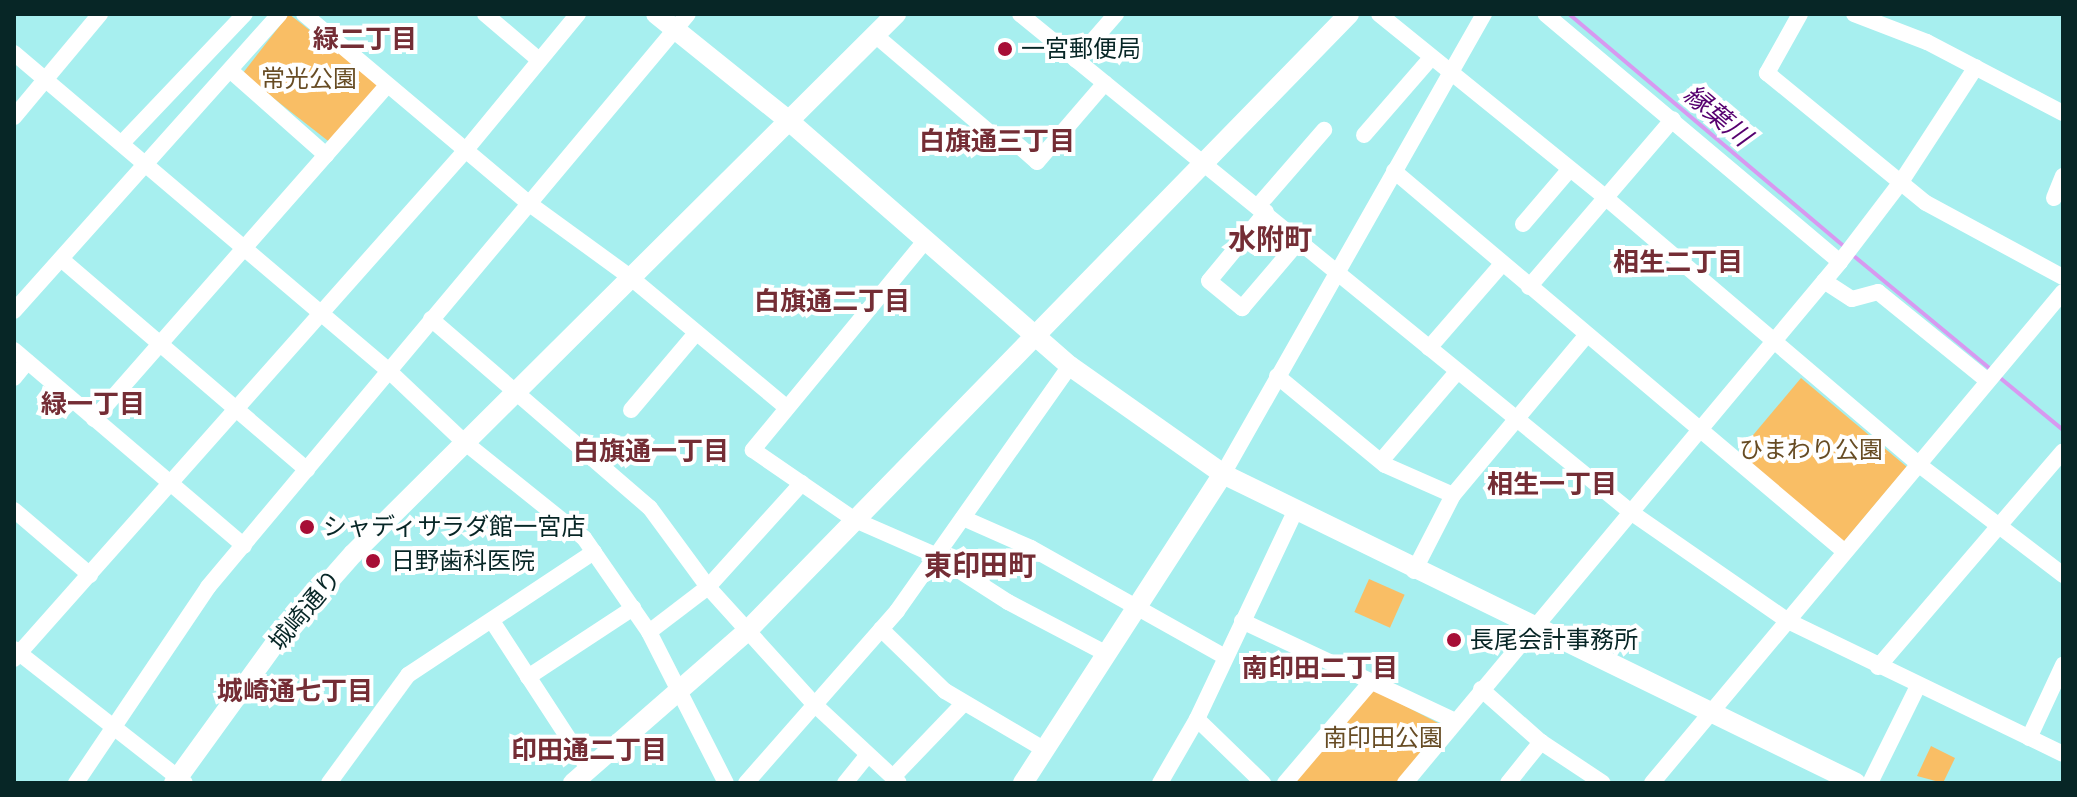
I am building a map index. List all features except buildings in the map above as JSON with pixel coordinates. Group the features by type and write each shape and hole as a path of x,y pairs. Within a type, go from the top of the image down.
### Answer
{"street":[{"path":"14,117 100,14"},
{"path":"122,143 245,14"},
{"path":"14,311 280,14"},
{"path":"304,14 531,205 630,277 787,408"},
{"path":"485,14 539,60"},
{"path":"179,781 16,654 90,575 465,151 578,14"},
{"path":"656,14 789,121 1070,366 1223,474 1414,571 1856,783"},
{"path":"76,783 208,587 688,14"},
{"name":"城崎通り","path":"179,781 279,638 353,554 514,390 896,14"},
{"path":"1020,14 1633,514 1788,621 2063,754"},
{"path":"1076,60 1116,14"},
{"path":"573,783 679,695 747,631 1349,14"},
{"path":"1379,14 1606,198 1918,464 2063,575"},
{"path":"1030,781 1045,750 1105,653 1223,474 1484,14"},
{"path":"1545,14 1840,262"},
{"path":"1800,14 1767,73 1901,182 1954,220 2063,277"},
{"path":"1854,14 1976,67 2063,113"},
{"path":"875,35 1003,144 1012,140 1037,162 1105,83"},
{"path":"14,53 321,312 463,441 594,552 649,632 726,783"},
{"path":"1364,135 1431,58"},
{"path":"1405,783 1481,689 1633,514 1840,262 1901,182 1976,67"},
{"path":"231,71 326,155"},
{"path":"94,419 246,250 387,86"},
{"path":"1529,287 1673,119"},
{"path":"1299,241 1242,308 1209,281 1324,130"},
{"path":"1523,224 1570,169"},
{"path":"1394,171 1845,552"},
{"path":"2054,198 2063,176"},
{"path":"925,241 753,450 855,520 935,555 1008,602 1105,653"},
{"path":"61,259 307,470"},
{"path":"1429,348 1502,264"},
{"path":"1824,281 1852,299 1863,300 1878,292 1988,381"},
{"path":"1652,783 2063,292"},
{"path":"431,319 666,524 708,587 747,631 813,703 896,780 963,704"},
{"path":"631,410 696,333"},
{"path":"1414,571 1453,495 1587,335"},
{"path":"14,350 244,546"},
{"path":"14,378 27,362"},
{"path":"746,783 881,629 1070,366"},
{"path":"1381,461 1457,372"},
{"path":"1277,376 1381,461 1453,495"},
{"path":"1878,667 2063,451"},
{"path":"649,632 708,587 802,483"},
{"path":"14,510 90,575"},
{"path":"1160,783 1197,719 1296,510"},
{"path":"963,518 1031,548 1225,657"},
{"path":"329,783 408,675 594,552"},
{"path":"528,677 633,608"},
{"path":"492,621 589,770"},
{"path":"1242,621 1455,721"},
{"path":"881,629 963,704 1045,750"},
{"path":"2029,738 2063,665"},
{"path":"1285,783 1371,682"},
{"path":"1870,783 1918,686"},
{"path":"1481,689 1541,742 1603,783"},
{"path":"1197,719 1263,783"},
{"path":"1508,783 1541,742"},
{"path":"845,783 867,756"}],"green space":[{"name":"常光公園","path":"289,14 380,85 334,145 242,74"},
{"name":"ひまわり公園","path":"1801,378 1907,467 1844,542 1738,453"},
{"path":"1369,579 1405,595 1390,628 1354,612"},
{"name":"南印田公園","path":"1374,690 1442,725 1396,783 1294,783"},
{"path":"1931,746 1955,758 1943,783 1917,776"}],"waterway":[{"name":"縁葉川","path":"1569,14 1842,245"},
{"name":"縁葉川","path":"1855,257 1988,367"},
{"name":"縁葉川","path":"1999,377 2063,430"}],"place":[{"name":"一宮郵便局","path":"1005,49"},
{"name":"シャディサラダ館一宮店","path":"307,527"},
{"name":"日野歯科医院","path":"373,561"},
{"name":"長尾会計事務所","path":"1454,640"}],"district":[{"name":"緑二丁目","path":"365,40"},
{"name":"白旗通三丁目","path":"997,142"},
{"name":"水附町","path":"1270,240"},
{"name":"相生二丁目","path":"1678,263"},
{"name":"白旗通二丁目","path":"832,302"},
{"name":"緑一丁目","path":"93,405"},
{"name":"白旗通一丁目","path":"651,452"},
{"name":"相生一丁目","path":"1552,485"},
{"name":"東印田町","path":"980,566"},
{"name":"南印田二丁目","path":"1320,669"},
{"name":"城崎通七丁目","path":"295,692"},
{"name":"印田通二丁目","path":"589,751"}]}
